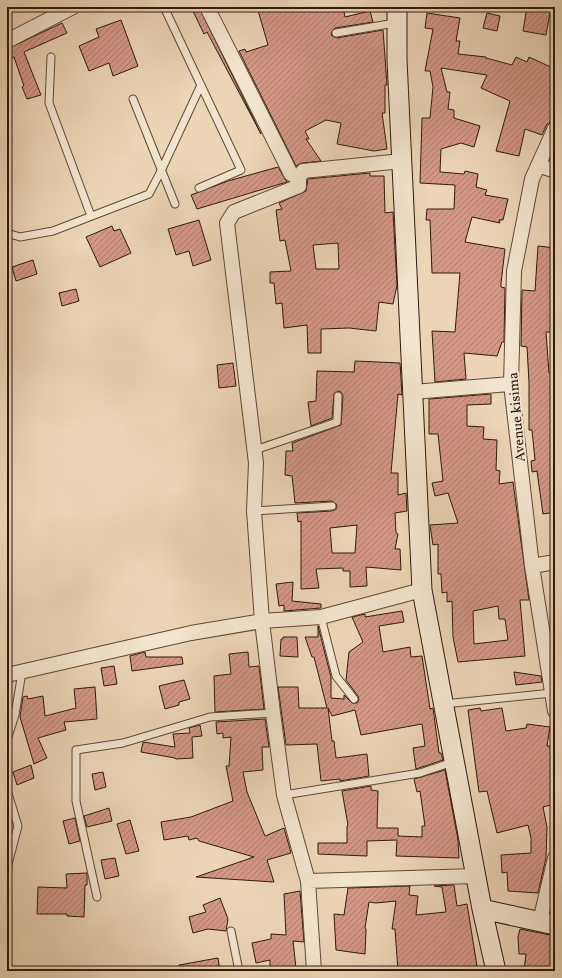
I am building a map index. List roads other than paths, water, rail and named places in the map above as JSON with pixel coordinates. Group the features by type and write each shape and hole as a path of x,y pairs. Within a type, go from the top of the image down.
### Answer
{"street":[{"path":"207,7 291,174 299,178"},
{"path":"7,40 65,9"},
{"path":"397,15 397,60 422,590 482,909 496,971"},
{"name":"Avenue kisima","path":"555,128 532,179 514,271 511,384 532,566 555,710"},
{"path":"314,971 308,881 284,795 262,621 254,511 256,464 227,223 234,212 298,186 299,178 303,171 402,161"},
{"path":"538,165 555,171"},
{"path":"413,392 511,384"},
{"path":"532,566 555,562"},
{"path":"7,675 191,633 262,621 321,617 422,590"},
{"path":"482,909 547,923 555,858"},
{"path":"308,881 476,876"}],"lane":[{"path":"164,7 241,170 199,188"},
{"path":"336,33 397,15"},
{"path":"51,57 49,103 91,216"},
{"path":"7,234 20,237 53,231 149,194 201,85"},
{"path":"133,99 175,204"},
{"path":"254,450 337,422 338,396"},
{"path":"254,511 332,506"},
{"path":"321,617 336,676 354,699"},
{"path":"7,740 15,715 22,672"},
{"path":"444,704 552,693"},
{"path":"97,897 76,801 76,750 123,743 210,717 273,713"},
{"path":"284,795 420,773 454,762"},
{"path":"7,790 18,826 7,868 7,886"},
{"path":"231,931 239,971"}]}
